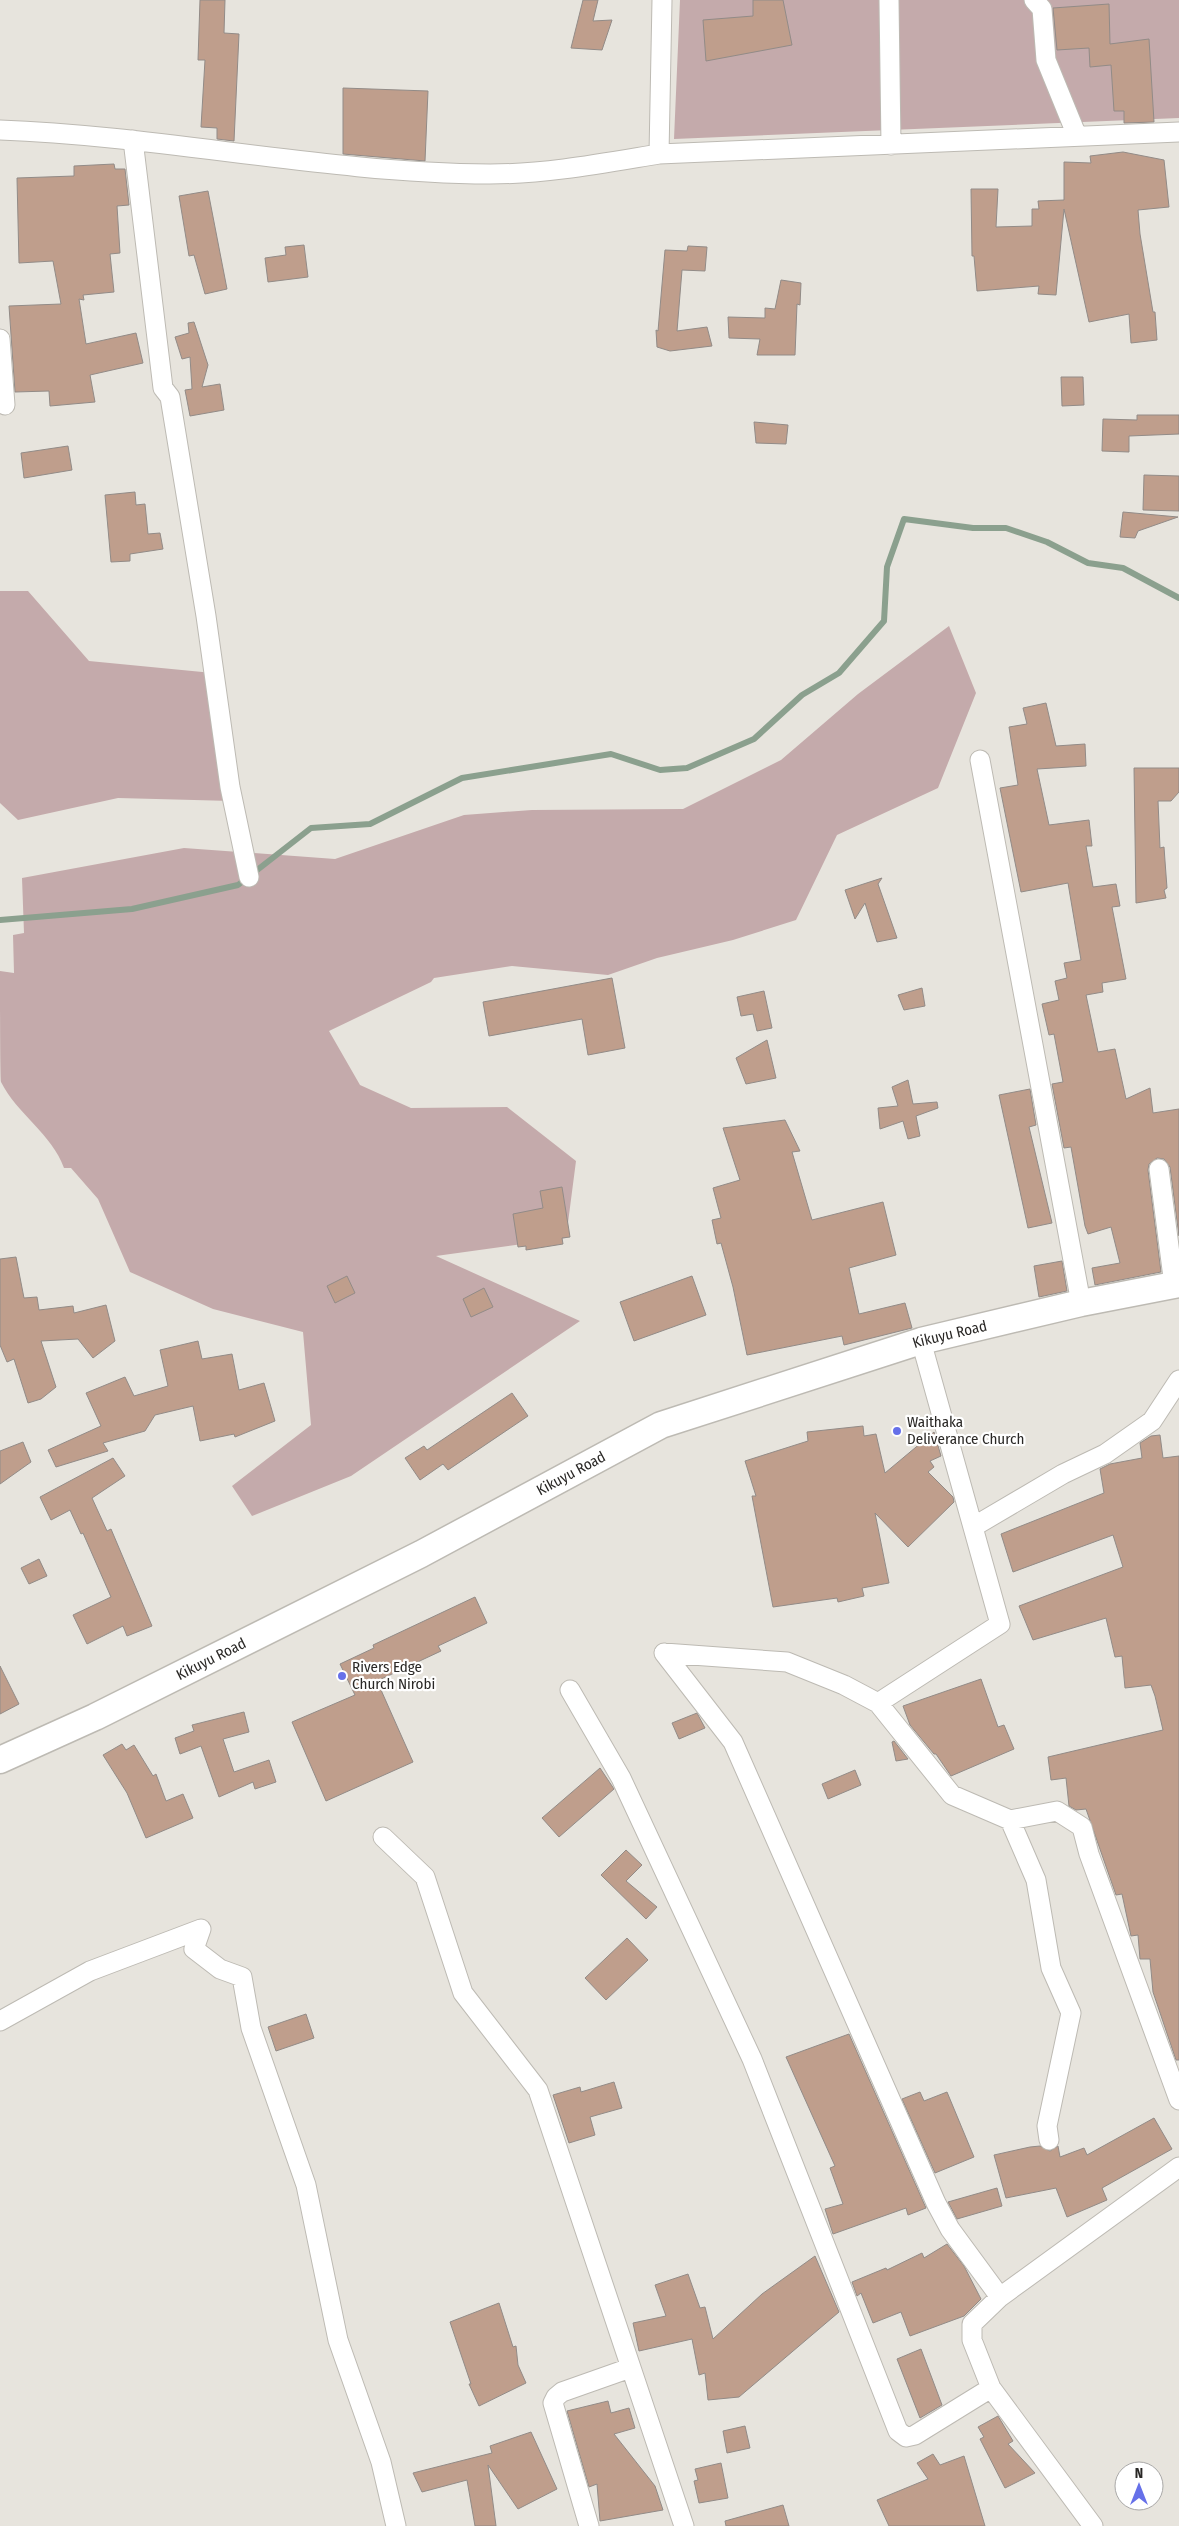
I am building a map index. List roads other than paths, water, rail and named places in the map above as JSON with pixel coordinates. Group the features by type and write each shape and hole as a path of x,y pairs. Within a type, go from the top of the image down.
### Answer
{"main road":[{"name":"Kikuyu Road","path":"0,1760 95,1717 421,1554 661,1425 921,1341 1081,1303 1177,1285"}],"street":[{"path":"659,154 662,0"},
{"path":"889,0 891,144"},
{"path":"1034,0 1042,9 1046,60 1077,136"},
{"path":"0,130 60,132 368,169 491,174 566,169 659,154 1179,132"},
{"path":"133,140 163,388 170,396 206,616 230,787 249,876"},
{"path":"0,339 5,405"},
{"path":"980,760 1081,1303"},
{"path":"1159,1168 1177,1285"},
{"path":"878,1703 1000,1624 921,1341"},
{"path":"973,1527 1063,1474 1105,1454 1152,1421 1179,1380"},
{"path":"1000,2297 950,2229 936,2203 733,1742 664,1653 787,1662 844,1685 878,1703 952,1795 1010,1820 1058,1811 1082,1827 1089,1854 1179,2100"},
{"path":"570,1690 621,1778 752,2058 898,2431 906,2437 915,2435 990,2388"},
{"path":"1010,1820 1036,1880 1052,1968 1071,2013 1047,2126 1049,2140"},
{"path":"383,1837 426,1877 463,1993 538,2090 684,2526"},
{"path":"0,2021 90,1972 201,1929 194,1948 220,1969 242,1977 251,2028 306,2185 338,2340 381,2462 396,2526"},
{"path":"1093,2526 990,2388 972,2340 972,2324 1000,2297 1179,2167"},
{"path":"588,2526 553,2403 562,2392 630,2368"}],"waterway":[{"path":"0,920 132,909 238,885 311,828 370,824 462,778 611,754 660,770 687,768 754,739 802,695 839,673 884,621 887,567 904,519 973,528 1006,528 1047,542 1088,563 1123,568 1179,598"}],"place":[{"name":"Waithaka Deliverance Church","path":"897,1431"},
{"name":"Rivers Edge Church Nirobi","path":"342,1676"}]}
